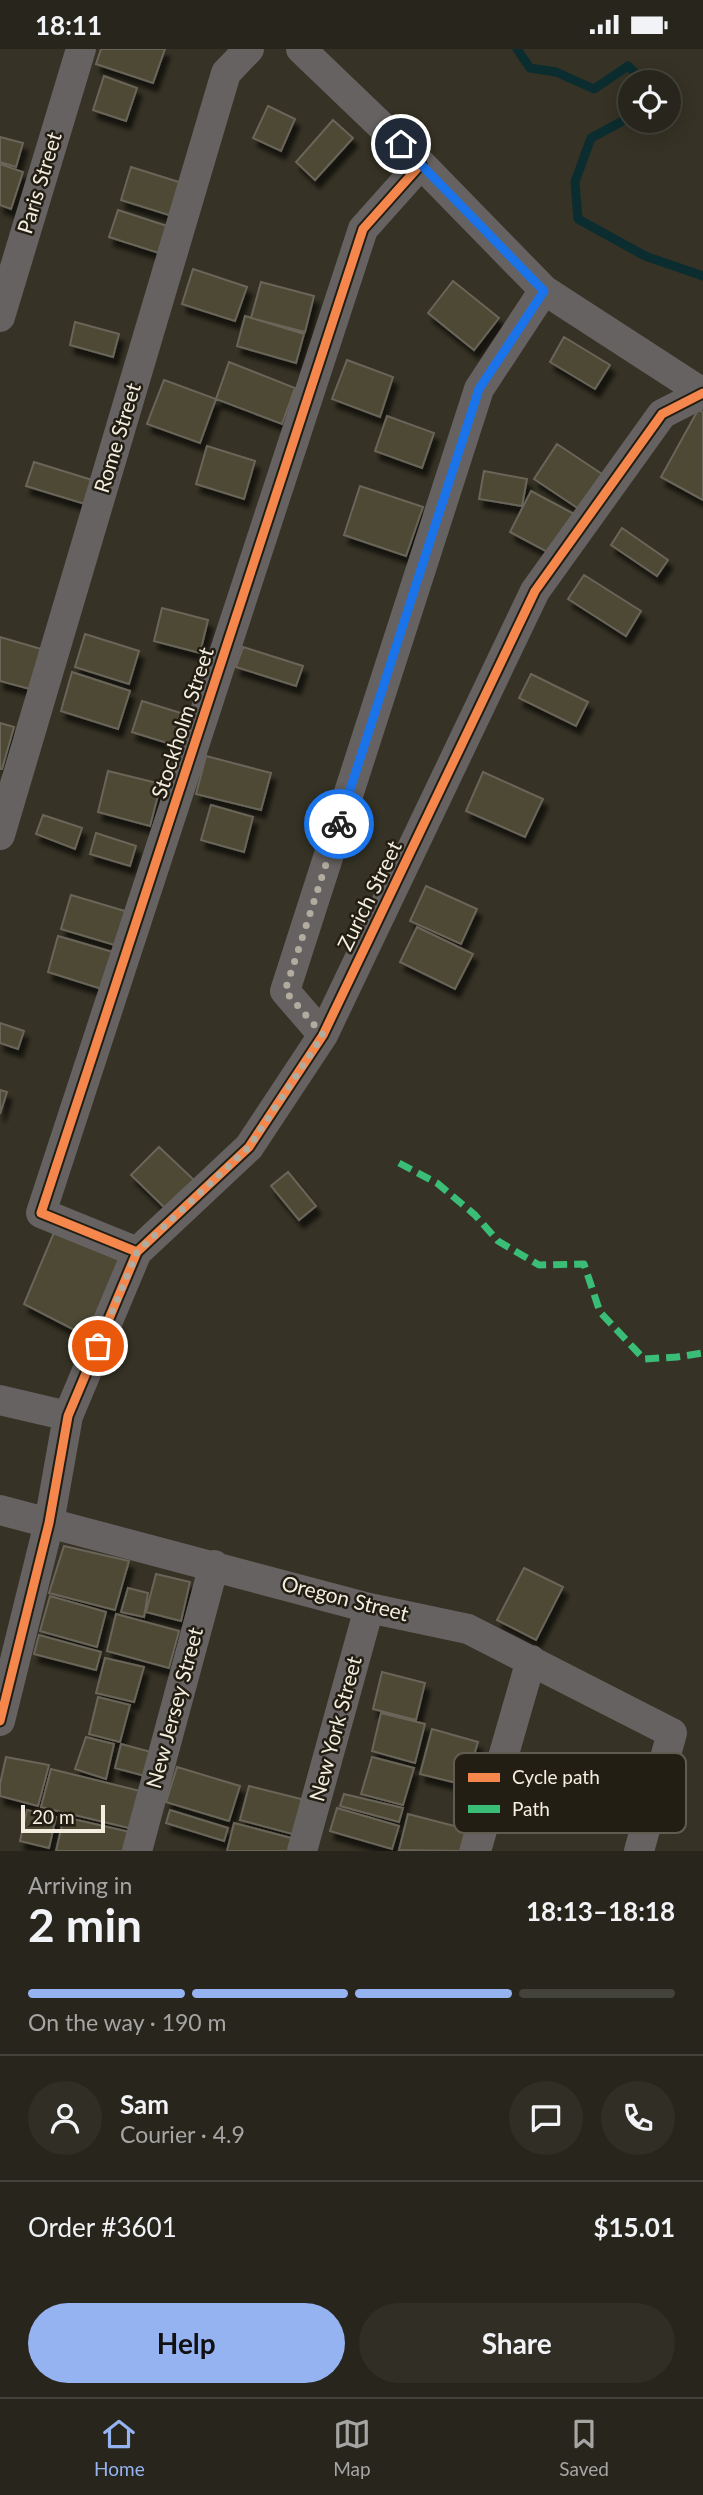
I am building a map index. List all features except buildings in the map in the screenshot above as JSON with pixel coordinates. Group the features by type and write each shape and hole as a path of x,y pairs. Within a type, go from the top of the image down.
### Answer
{"street":[{"name":"Paris Street","path":"0,317 81,49"},
{"name":"Rome Street","path":"0,835 226,73 249,49"},
{"path":"301,49 421,164 544,291 703,393"},
{"name":"Stockholm Street","path":"137,1252 41,1213 363,229 421,164"},
{"path":"323,1035 285,991 479,389 544,291"},
{"name":"Zurich Street","path":"0,1721 49,1523 68,1416 137,1252 249,1147 323,1035 535,591 662,414 703,393"},
{"path":"0,1400 68,1416"},
{"name":"Oregon Street","path":"0,1510 369,1608 468,1629 672,1733 666,1753"},
{"name":"New Jersey Street","path":"136,1851 214,1565"},
{"name":"New York Street","path":"302,1851 369,1608"},
{"path":"504,1753 531,1660"},
{"path":"476,1851 481,1833"},
{"name":"Oregon Street","path":"639,1851 644,1833"}],"waterway":[{"path":"517,49 530,68 556,72 594,89 618,73"},
{"path":"622,70 628,66 632,70"},
{"path":"618,123 591,138 575,182 578,219 645,256 703,276"}],"marked path":[{"path":"399,1163 437,1183 475,1215 498,1241 539,1265 584,1264 600,1312 644,1359 703,1353"}],"cycle path":[{"path":"137,1252 41,1213 363,229 421,164"},
{"path":"0,1721 49,1523 68,1416 137,1252 249,1147 323,1035 535,591 662,414 703,393"}],"way so far":[{"path":"98,1346 137,1252 249,1147 323,1035 285,991 339,824"}],"route":[{"path":"339,824 479,389 544,291 401,144"}]}
